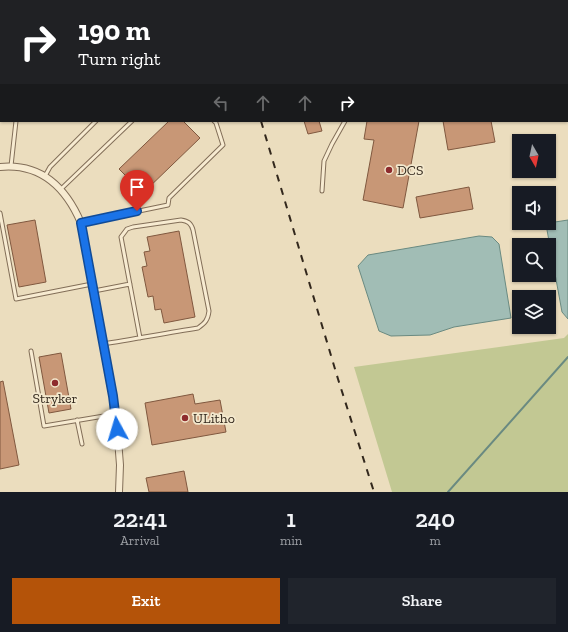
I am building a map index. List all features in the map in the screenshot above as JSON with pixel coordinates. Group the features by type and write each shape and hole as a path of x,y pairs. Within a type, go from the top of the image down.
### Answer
{"street":[{"path":"0,167 24,167 45,176 58,185 74,207 81,223 116,414 120,465 119,492"}],"lane":[{"path":"11,166 16,122"},
{"path":"45,176 50,167 95,122"},
{"path":"61,189 131,122"},
{"path":"81,223 168,205 169,198 223,145 215,122"},
{"path":"322,191 324,161 344,122"},
{"path":"0,213 16,299 92,284"},
{"path":"103,344 140,338 198,328 205,324 208,319 209,311 192,225 188,221 181,220 127,229 121,237 140,338"},
{"path":"94,291 130,284"},
{"path":"30,350 44,426 116,414"},
{"path":"77,420 82,444"}],"green space":[{"path":"568,334 568,492 392,492 354,367 564,338"}],"water":[{"path":"568,220 568,319 562,312 556,279 556,238 548,238 547,230 556,230 556,222"},
{"path":"479,236 492,237 499,244 511,318 454,327 430,335 391,336 379,331 358,266 368,255"}],"building":[{"path":"168,122 184,122 200,138 143,193 119,169"},
{"path":"304,122 319,122 322,131 308,134"},
{"name":"DCS","path":"367,122 419,122 403,208 363,200 374,140 364,139"},
{"path":"443,122 491,122 495,142 448,150"},
{"path":"469,187 473,209 420,218 416,197"},
{"path":"35,220 46,282 19,287 7,225"},
{"path":"179,231 195,317 164,323 161,309 155,310 153,296 148,297 142,267 147,266 144,252 150,251 147,237"},
{"name":"Stryker","path":"61,353 71,409 49,413 39,357"},
{"path":"3,381 19,465 0,469 0,382"},
{"name":"ULitho","path":"193,394 195,404 220,400 226,432 152,445 145,403"},
{"path":"184,471 188,492 149,492 146,478"}],"waterway":[{"path":"448,492 568,357"}],"railway":[{"path":"261,122 338,379 374,492"}],"place":[{"name":"DCS","path":"389,170"},
{"name":"Stryker","path":"55,383"},
{"name":"ULitho","path":"185,418"}],"route":[{"path":"117,429 113,396 81,223 137,211"}]}
